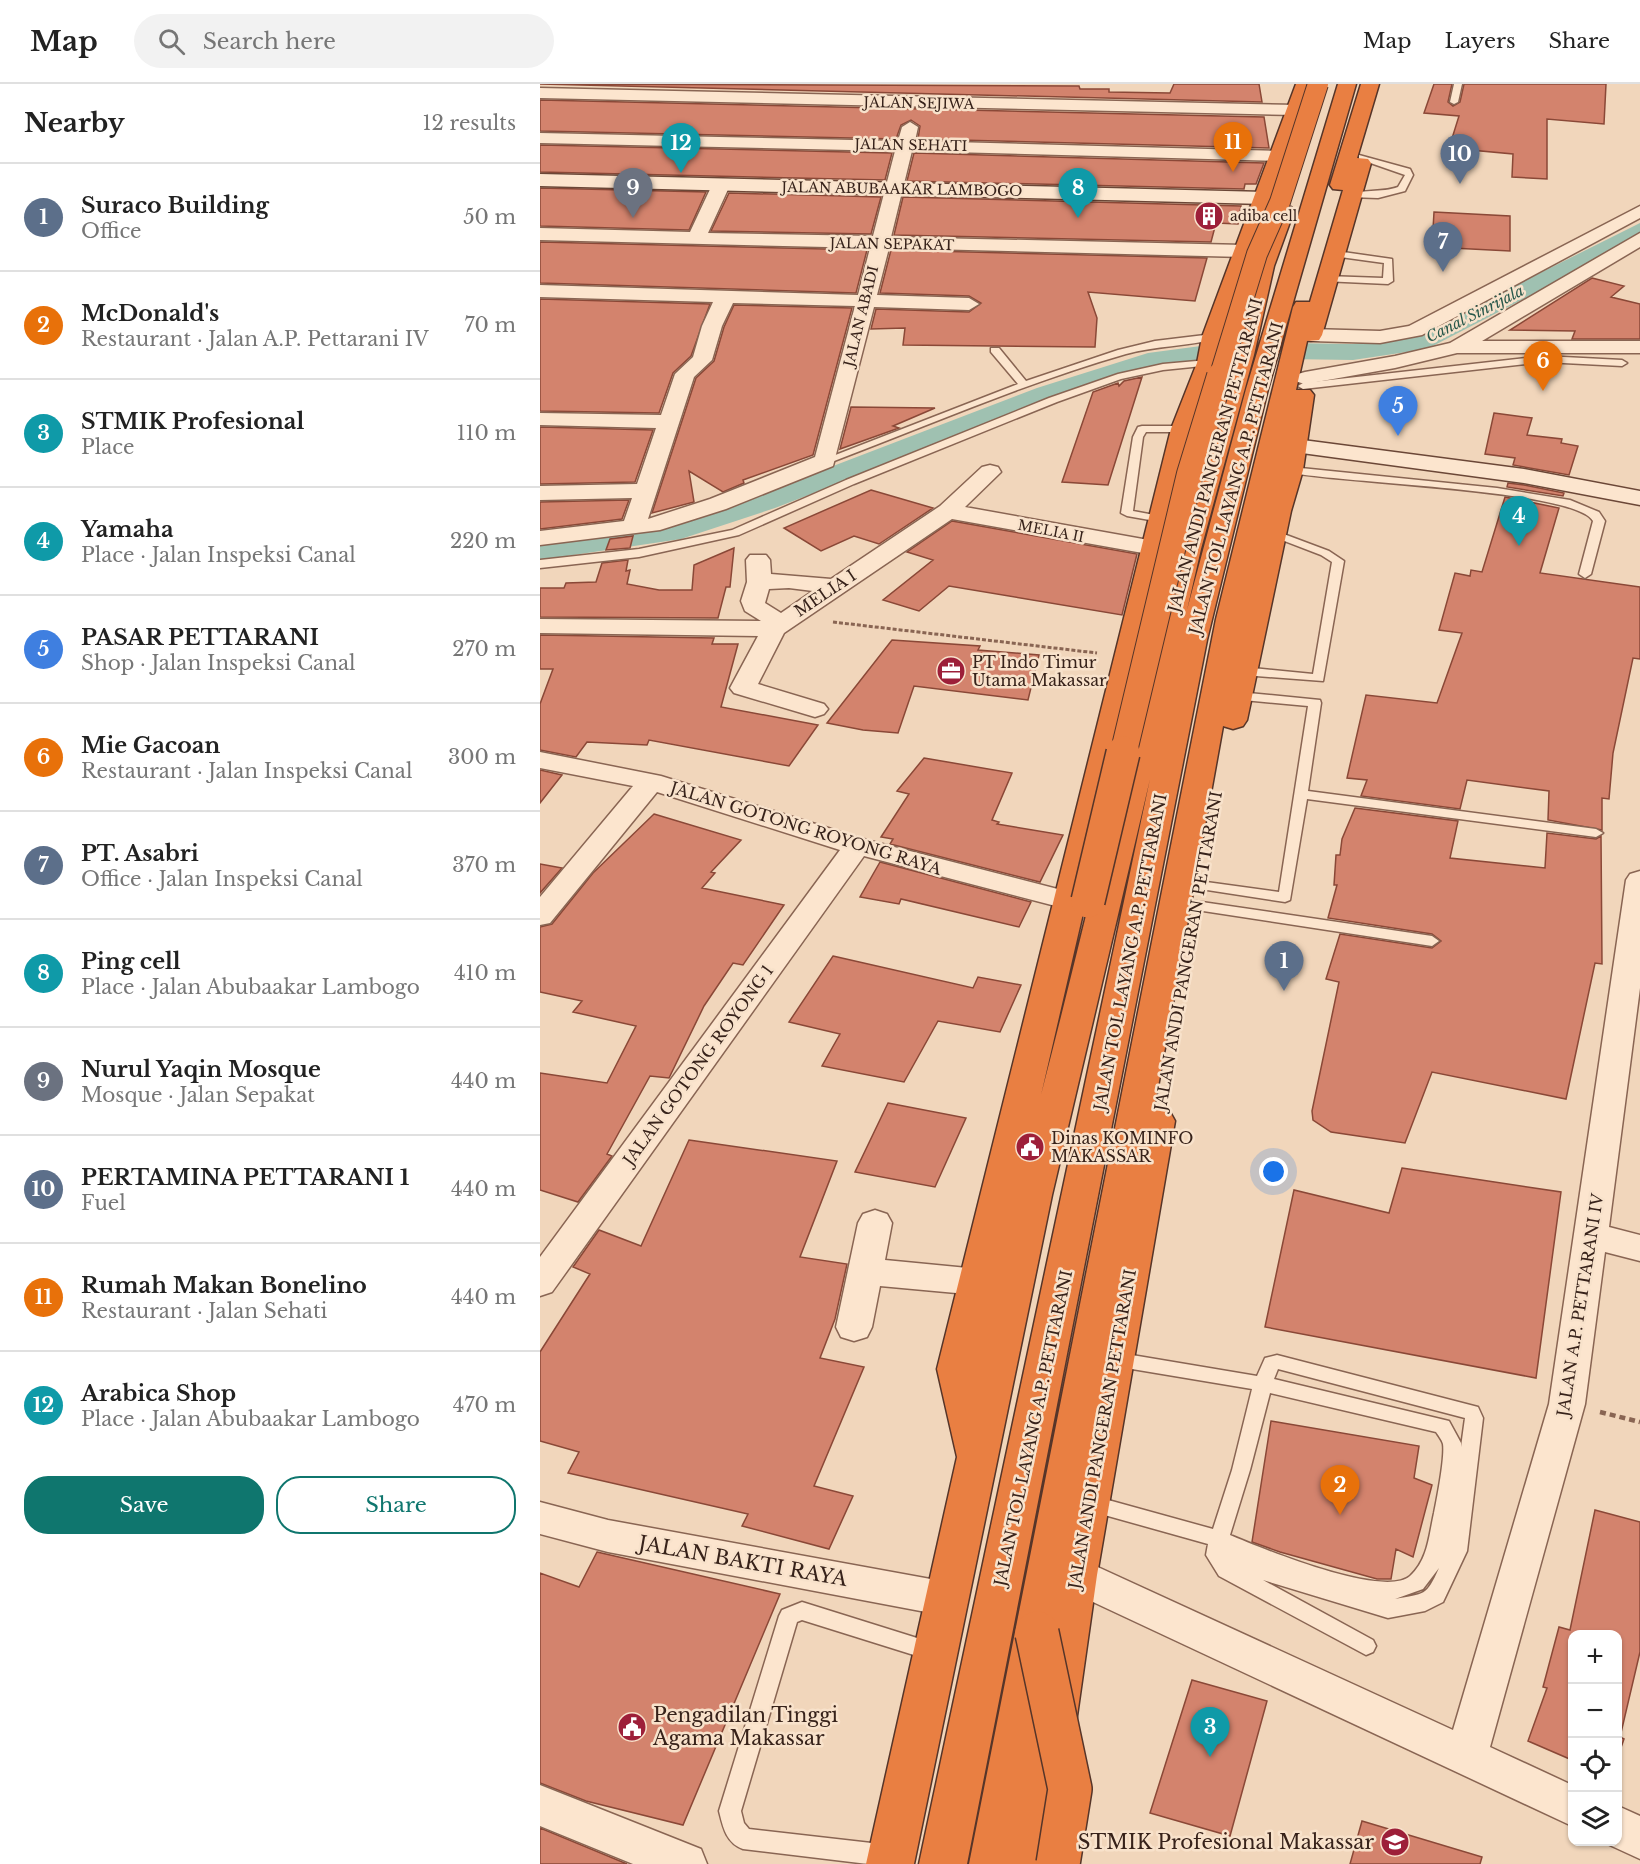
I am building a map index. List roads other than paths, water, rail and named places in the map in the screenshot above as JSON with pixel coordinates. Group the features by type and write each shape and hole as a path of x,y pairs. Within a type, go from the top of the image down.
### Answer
{"highway":[{"name":"JALAN ANDI PANGERAN PETTARANI","path":"891,1860 978,1464 1034,1195 1105,909 1188,549 1243,257 1305,84"},
{"path":"1034,1195 1059,1016 1080,901 1190,474 1257,254 1280,202 1318,84"},
{"name":"JALAN ANDI PANGERAN PETTARANI","path":"978,1464 957,1369 978,1282 1080,901 1127,656 1184,429 1227,351 1264,266 1326,84"},
{"name":"JALAN TOL LAYANG A.P. PETTARANI","path":"943,1864 1193,640 1257,389 1347,84"},
{"name":"JALAN TOL LAYANG A.P. PETTARANI","path":"993,1864 1229,619 1297,332 1370,84"},
{"name":"JALAN ANDI PANGERAN PETTARANI","path":"1032,1864 1075,1575 1205,844 1273,533 1293,458 1310,337 1326,279 1336,254 1362,157 1386,84"},
{"path":"1288,134 1310,136"},
{"path":"1243,257 1264,266"},
{"path":"1037,1633 1070,1789 1058,1864"}],"street":[{"name":"JALAN SEJIWA","path":"540,93 1297,110"},
{"path":"545,138 567,117 582,95"},
{"name":"JALAN ABADI","path":"825,461 916,102"},
{"name":"JALAN SEHATI","path":"545,138 1144,148 1281,156"},
{"name":"JALAN ABUBAAKAR LAMBOGO","path":"540,180 1265,198"},
{"path":"696,239 721,185"},
{"path":"1310,337 1380,337 1415,331 1640,211"},
{"name":"JALAN SEPAKAT","path":"540,234 1243,257"},
{"path":"1457,347 1640,239"},
{"path":"540,291 969,304"},
{"path":"634,527 685,374 702,360 712,326 725,298"},
{"path":"1304,379 1395,362 1457,347 1640,347"},
{"path":"540,419 670,422"},
{"path":"1293,458 1501,472 1640,498"},
{"path":"540,538 652,525 703,510 825,461"},
{"name":"MELIA I","path":"815,710 743,688 782,623 948,511 990,472"},
{"path":"540,493 646,491"},
{"name":"MELIA II","path":"948,511 1158,534"},
{"path":"782,623 754,606 758,571 795,582 835,587"},
{"path":"540,626 782,623"},
{"name":"JALAN GOTONG ROYONG RAYA","path":"540,760 651,782 857,846 1080,901"},
{"path":"540,916 651,782"},
{"name":"JALAN GOTONG ROYONG 1","path":"540,1283 857,846"},
{"name":"JALAN A.P. PETTARANI IV","path":"1467,1755 1567,1404 1640,880"},
{"path":"854,1327 875,1222"},
{"path":"1591,1236 1640,1248"},
{"path":"866,1271 978,1282"},
{"name":"JALAN BAKTI RAYA","path":"540,1518 608,1536 947,1599"},
{"path":"1075,1575 1467,1755 1568,1804"},
{"path":"540,1805 685,1864"},
{"path":"1622,1829 1640,1838"}],"lane":[{"path":"1454,102 1458,84"},
{"path":"1352,195 1376,196 1397,191 1402,189 1409,175 1407,171 1362,157"},
{"path":"1326,279 1388,281 1389,261 1336,254"},
{"path":"825,461 1024,386 1135,348 1227,351"},
{"path":"995,350 1024,386"},
{"path":"540,564 639,553 735,533 850,482 1064,396 1118,377 1227,351"},
{"path":"1304,379 1544,359 1622,363"},
{"path":"1158,534 1127,513 1138,437 1142,429 1184,429"},
{"path":"1293,458 1579,505 1595,514 1599,521 1586,574"},
{"path":"1240,684 1319,678 1338,561 1331,555 1273,533"},
{"path":"1197,896 1285,897 1315,703 1240,684"},
{"path":"1301,794 1596,833"},
{"path":"1197,896 1432,942"},
{"path":"1089,1502 1217,1547 1373,1591 1393,1591 1416,1583 1434,1560 1446,1501 1452,1443 1442,1426 1263,1384 1114,1359"},
{"path":"1217,1547 1272,1575 1388,1609 1425,1602 1436,1596 1456,1551 1474,1418 1471,1412 1277,1362 1271,1363 1217,1547 1226,1570 1366,1646"},
{"path":"891,1860 743,1839 734,1828 730,1811 789,1616 802,1611 936,1653"}],"waterway":[{"name":"Canal Sinrijala","path":"540,551 671,533 765,502 1046,394 1148,361 1231,350 1353,352 1418,344 1640,230"}],"place":[{"name":"Rumah Makan Bonelino","path":"1233,172"},
{"name":"Arabica Shop","path":"681,173"},
{"name":"PERTAMINA PETTARANI 1","path":"1460,184"},
{"name":"adiba cell","path":"1209,216"},
{"name":"Nurul Yaqin Mosque","path":"633,218"},
{"name":"Ping cell","path":"1078,218"},
{"name":"PT. Asabri","path":"1443,272"},
{"name":"Mie Gacoan","path":"1543,391"},
{"name":"PASAR PETTARANI","path":"1398,436"},
{"name":"Yamaha","path":"1519,546"},
{"name":"PT Indo Timur Utama Makassar","path":"951,671"},
{"name":"Suraco Building","path":"1284,991"},
{"name":"Dinas KOMINFO MAKASSAR","path":"1030,1147"},
{"name":"McDonald's","path":"1340,1515"},
{"name":"Pengadilan Tinggi Agama Makassar","path":"632,1727"},
{"name":"STMIK Profesional","path":"1210,1757"},
{"name":"STMIK Profesional Makassar","path":"1395,1842"}]}
